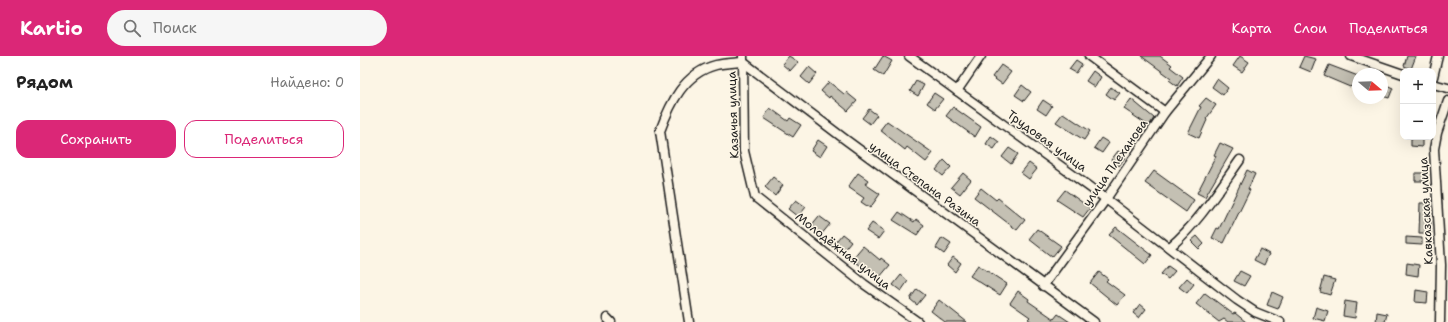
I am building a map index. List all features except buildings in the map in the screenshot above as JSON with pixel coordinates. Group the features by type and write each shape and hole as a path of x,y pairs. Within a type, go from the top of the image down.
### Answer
{"street":[{"name":"Трудовая улица","path":"909,56 1106,198 1237,300 1255,312 1280,322"},
{"path":"957,91 981,56"},
{"path":"1089,56 1165,112"},
{"name":"улица Плеханова","path":"1043,286 1165,112 1211,56"},
{"path":"1351,56 1400,73"},
{"path":"1435,68 1438,56"},
{"path":"689,322 660,131 671,104 687,82 702,71 743,59"},
{"name":"Казачья улица","path":"743,59 744,150 755,197"},
{"name":"улица Степана Разина","path":"743,59 1043,286 1094,322"},
{"path":"1436,85 1448,88"},
{"name":"Кавказская улица","path":"1440,322 1444,265 1434,149 1437,134 1448,101"},
{"path":"1170,247 1186,234 1203,214 1240,160"},
{"name":"Молодёжная улица","path":"755,197 864,284 918,322"}]}
